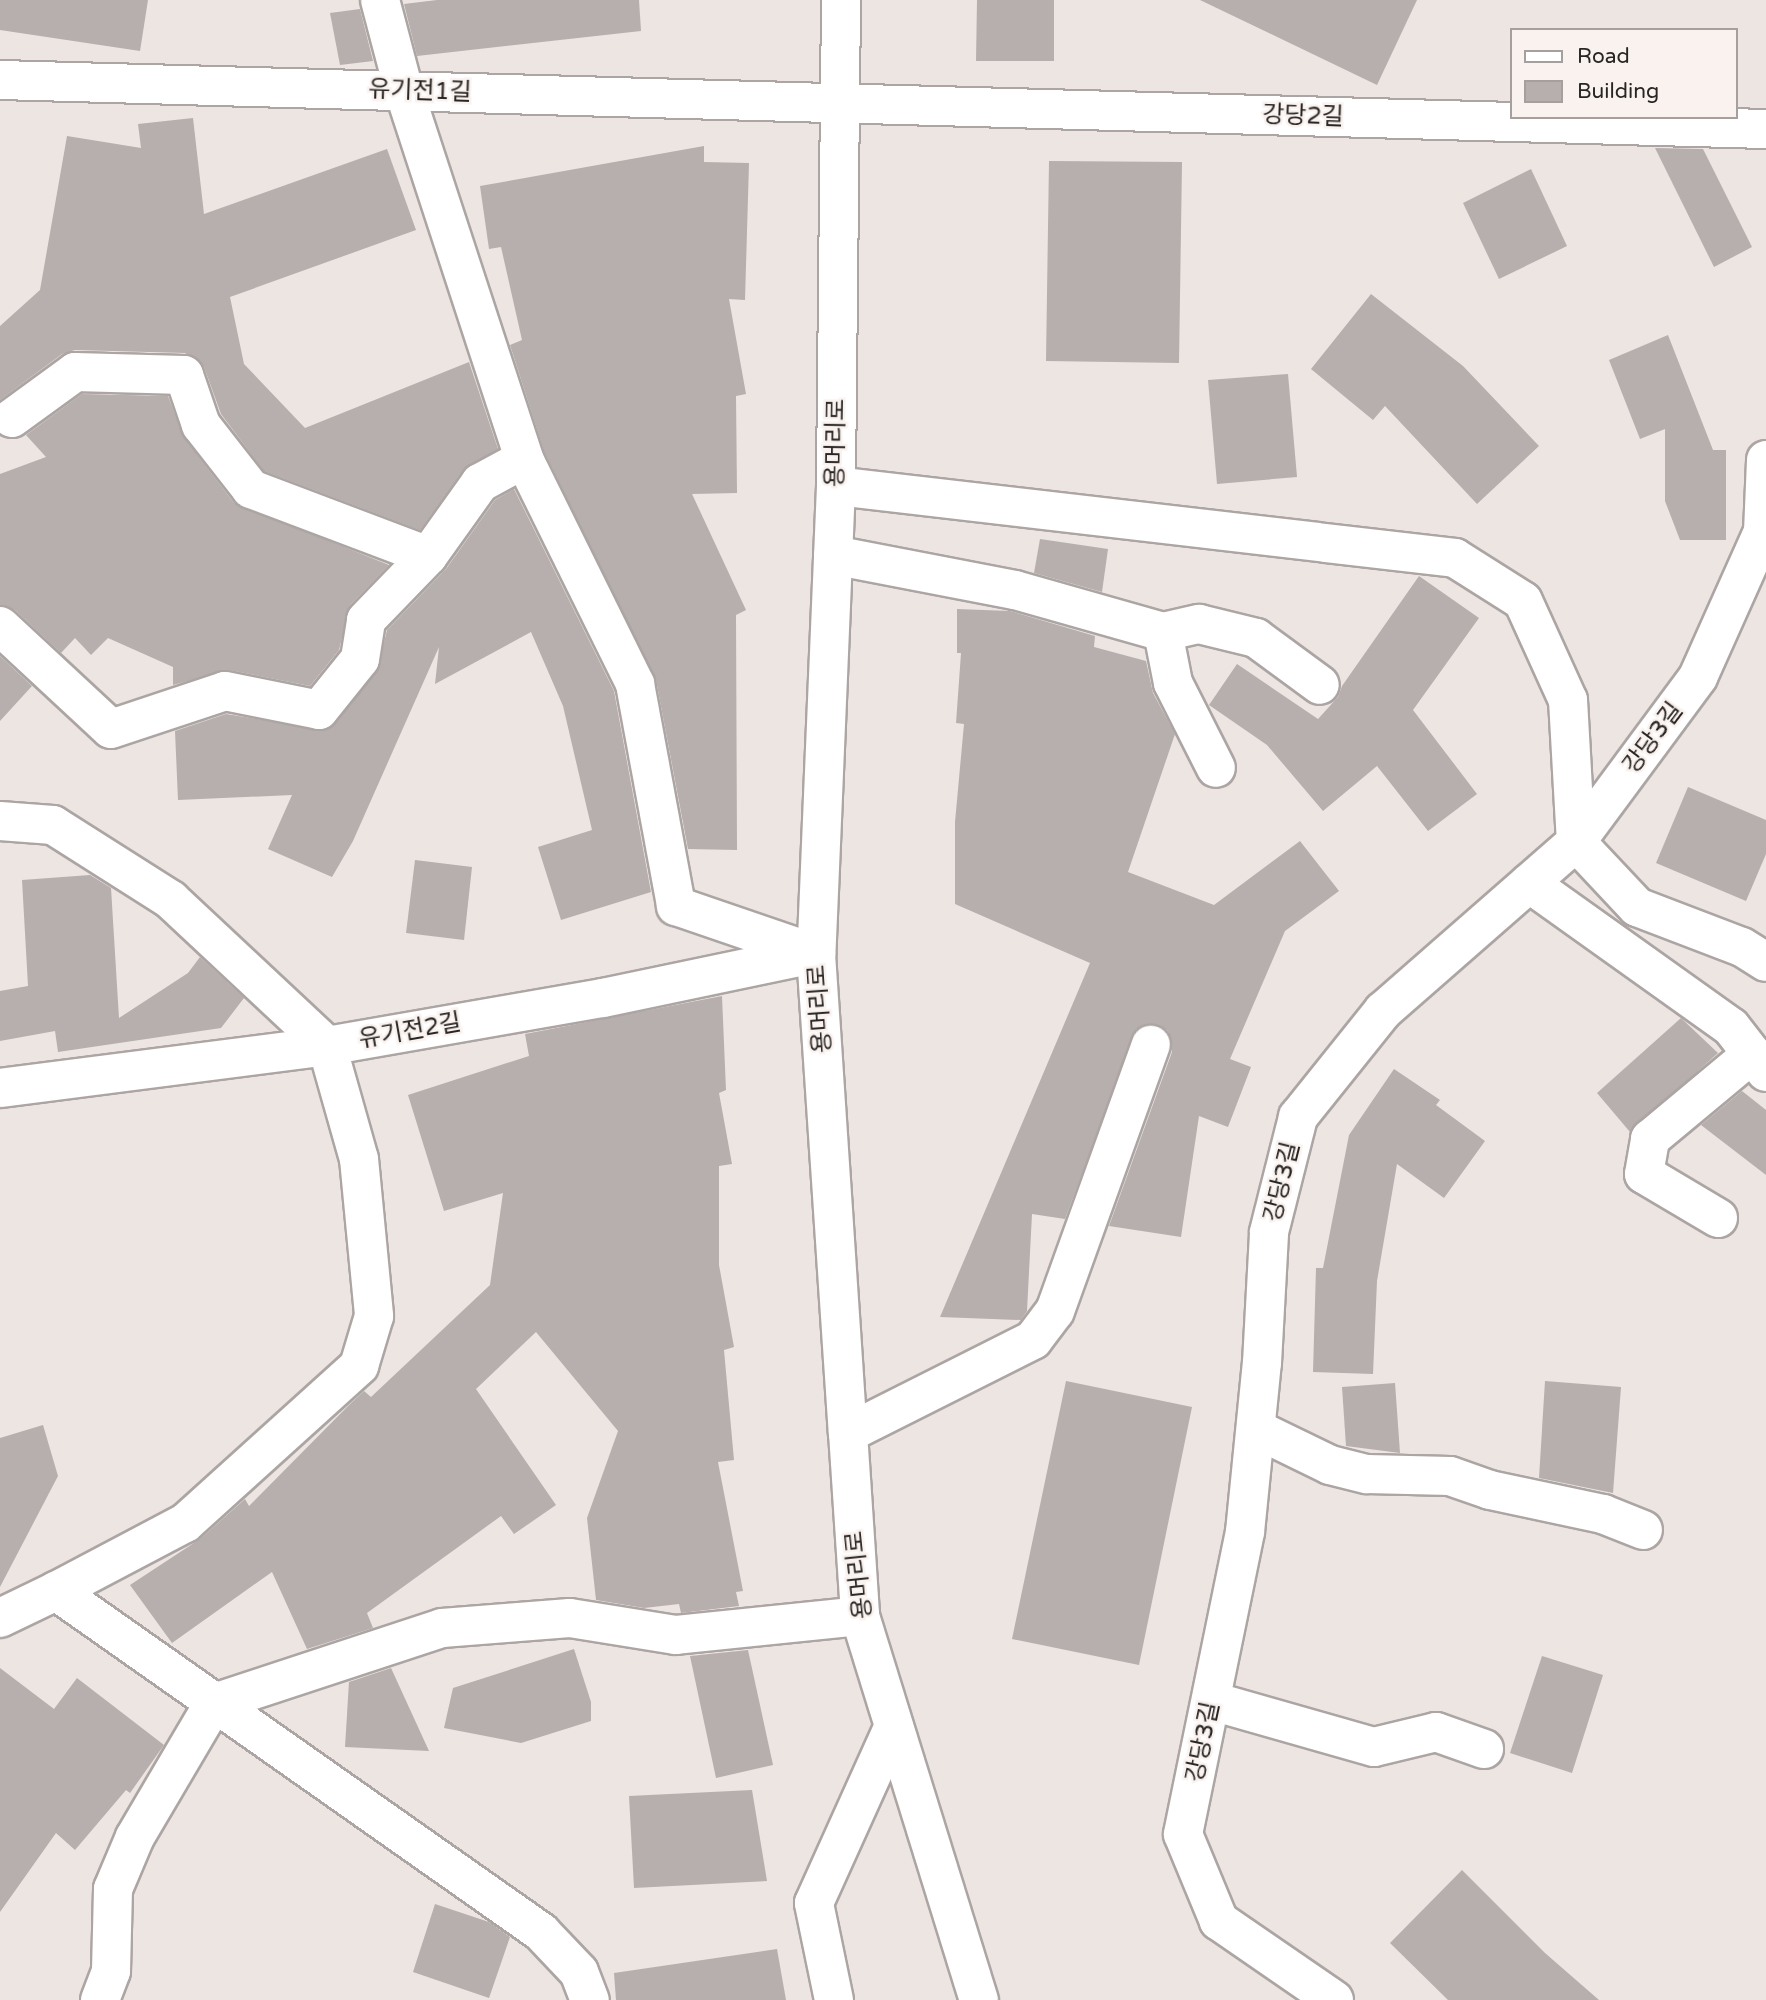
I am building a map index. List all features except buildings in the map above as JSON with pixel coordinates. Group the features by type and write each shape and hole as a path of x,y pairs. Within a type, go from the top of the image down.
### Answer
{"street":[{"path":"380,0 404,91 524,459 635,684 676,906 816,954"},
{"name":"용머리로","path":"841,0 836,486 816,954 860,1616 979,2000"},
{"name":"유기전1길","path":"0,80 840,104"},
{"name":"강당2길","path":"840,104 1766,129"},
{"path":"12,418 75,372 184,375 201,425 251,489 428,556"},
{"path":"0,626 111,729 225,691 319,710 360,659 366,620 428,556 480,483 524,459"},
{"name":"강당3길","path":"1334,2000 1219,1921 1183,1834 1213,1701 1245,1532 1256,1429 1269,1232 1298,1117 1383,1012 1576,842 1699,677 1763,532 1766,460"},
{"path":"836,486 1455,558 1523,601 1567,700 1576,842 1637,907 1742,947 1766,962"},
{"path":"833,555 1015,590 1163,632 1199,624 1256,638 1320,685"},
{"path":"1163,632 1173,683 1216,768"},
{"path":"0,821 52,825 171,900 327,1046 359,1159 374,1316 359,1366 186,1523 0,1618"},
{"path":"0,847 52,825"},
{"path":"1529,883 1731,1027 1759,1063 1650,1139 1644,1174 1718,1218"},
{"name":"유기전2길","path":"0,1088 327,1046 816,954"},
{"path":"848,1433 1033,1340 1055,1311 1151,1045"},
{"path":"1256,1429 1330,1465 1367,1474 1450,1476 1490,1490 1603,1514 1643,1530"},
{"path":"56,1591 541,1932 579,1972 590,2000"},
{"path":"100,2000 111,1971 113,1889 135,1837 214,1703 442,1628 570,1618 676,1635 860,1616"},
{"path":"1213,1701 1374,1747 1436,1732 1484,1748"},
{"path":"834,2000 814,1903 894,1726"}]}
